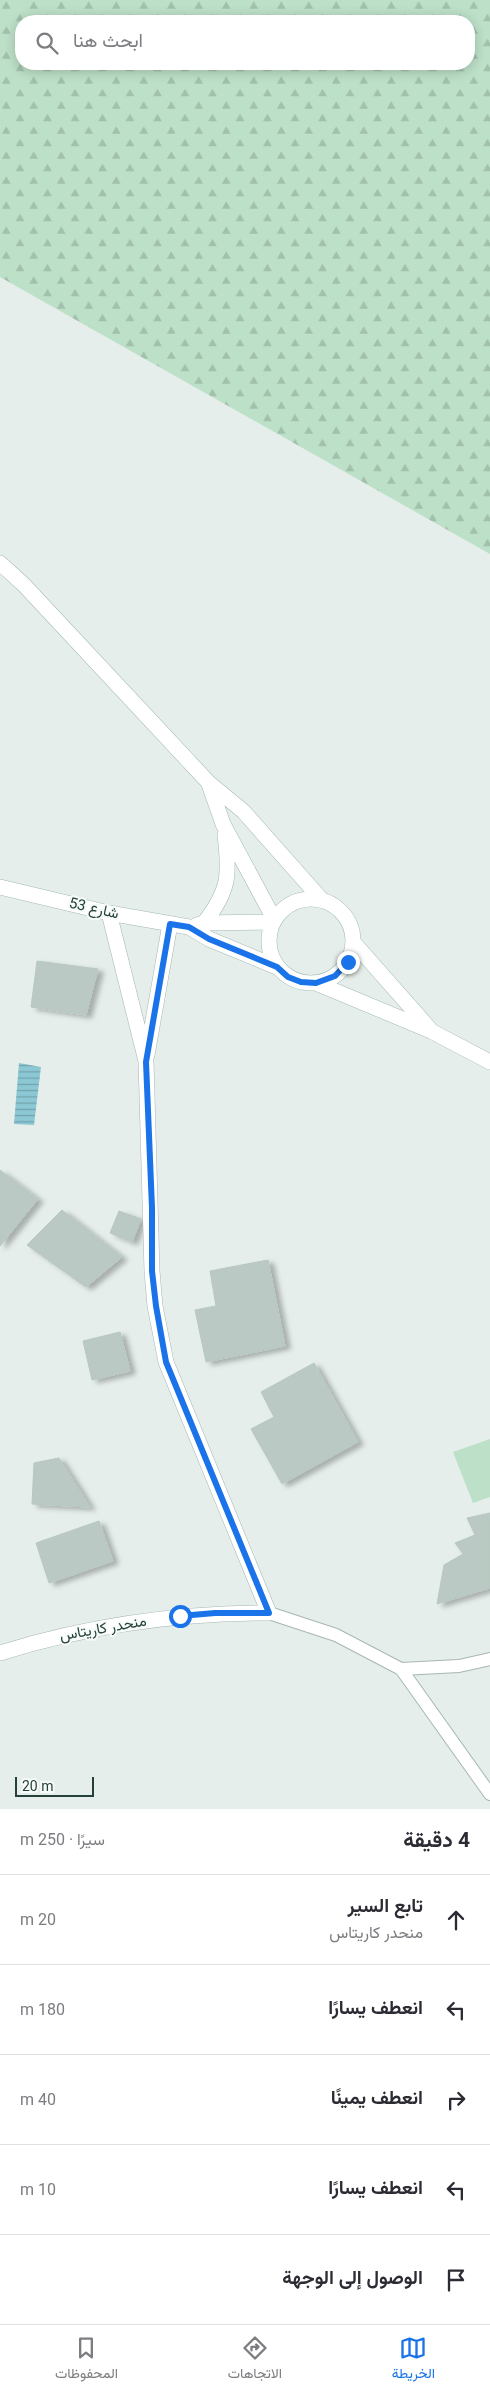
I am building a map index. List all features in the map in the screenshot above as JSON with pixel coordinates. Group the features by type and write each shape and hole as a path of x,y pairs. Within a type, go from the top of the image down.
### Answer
{"street":[{"path":"0,563 24,585 209,783 243,811 321,899 339,908 351,924 354,943 348,962 335,976 316,983"},
{"path":"209,783 223,824 273,920"},
{"path":"204,923 220,902 227,878 229,866 223,824"},
{"name":"شارع 53","path":"0,887 109,913 189,927"},
{"path":"277,967 270,953 268,937 273,920 287,905 303,899 321,899"},
{"path":"109,913 146,1062 152,1208 152,1271 166,1362 269,1613"},
{"path":"189,927 204,923 273,920"},
{"path":"146,1062 170,924"},
{"path":"189,927 209,939 277,967 288,977 301,982 316,983 432,1032 490,1062"},
{"path":"354,943 432,1032"},
{"name":"منحدر كاريتاس","path":"0,1653 48,1638 140,1621 215,1613 269,1613"}],"lane":[{"path":"269,1613 336,1635 401,1669 490,1794"},
{"path":"401,1669 459,1666 490,1659"}],"green space":[{"path":"0,0 490,0 490,554 0,277"},
{"path":"490,1439 490,1497 473,1503 453,1452"}],"water":[{"path":"19,1063 41,1067 34,1125 14,1124"}],"building":[{"path":"37,961 98,969 86,1015 31,1007"},
{"path":"0,1170 38,1199 0,1246"},
{"path":"62,1210 122,1257 86,1287 27,1245"},
{"path":"119,1211 141,1219 132,1242 110,1233"},
{"path":"268,1260 285,1346 206,1362 195,1310 216,1306 210,1271"},
{"path":"120,1332 130,1371 92,1380 83,1341"},
{"path":"314,1363 358,1442 282,1484 251,1429 274,1417 261,1392"},
{"path":"59,1458 90,1507 32,1504 34,1463"},
{"path":"490,1513 490,1588 437,1604 444,1565 463,1554 455,1543 475,1535 467,1518"},
{"path":"99,1521 113,1561 49,1583 36,1543"}],"route":[{"path":"180,1616 215,1613 269,1613 166,1362 156,1306 152,1271 152,1208 146,1062 170,924 189,927 209,939 277,967 288,977 301,982 316,983 335,976 348,962"}]}
